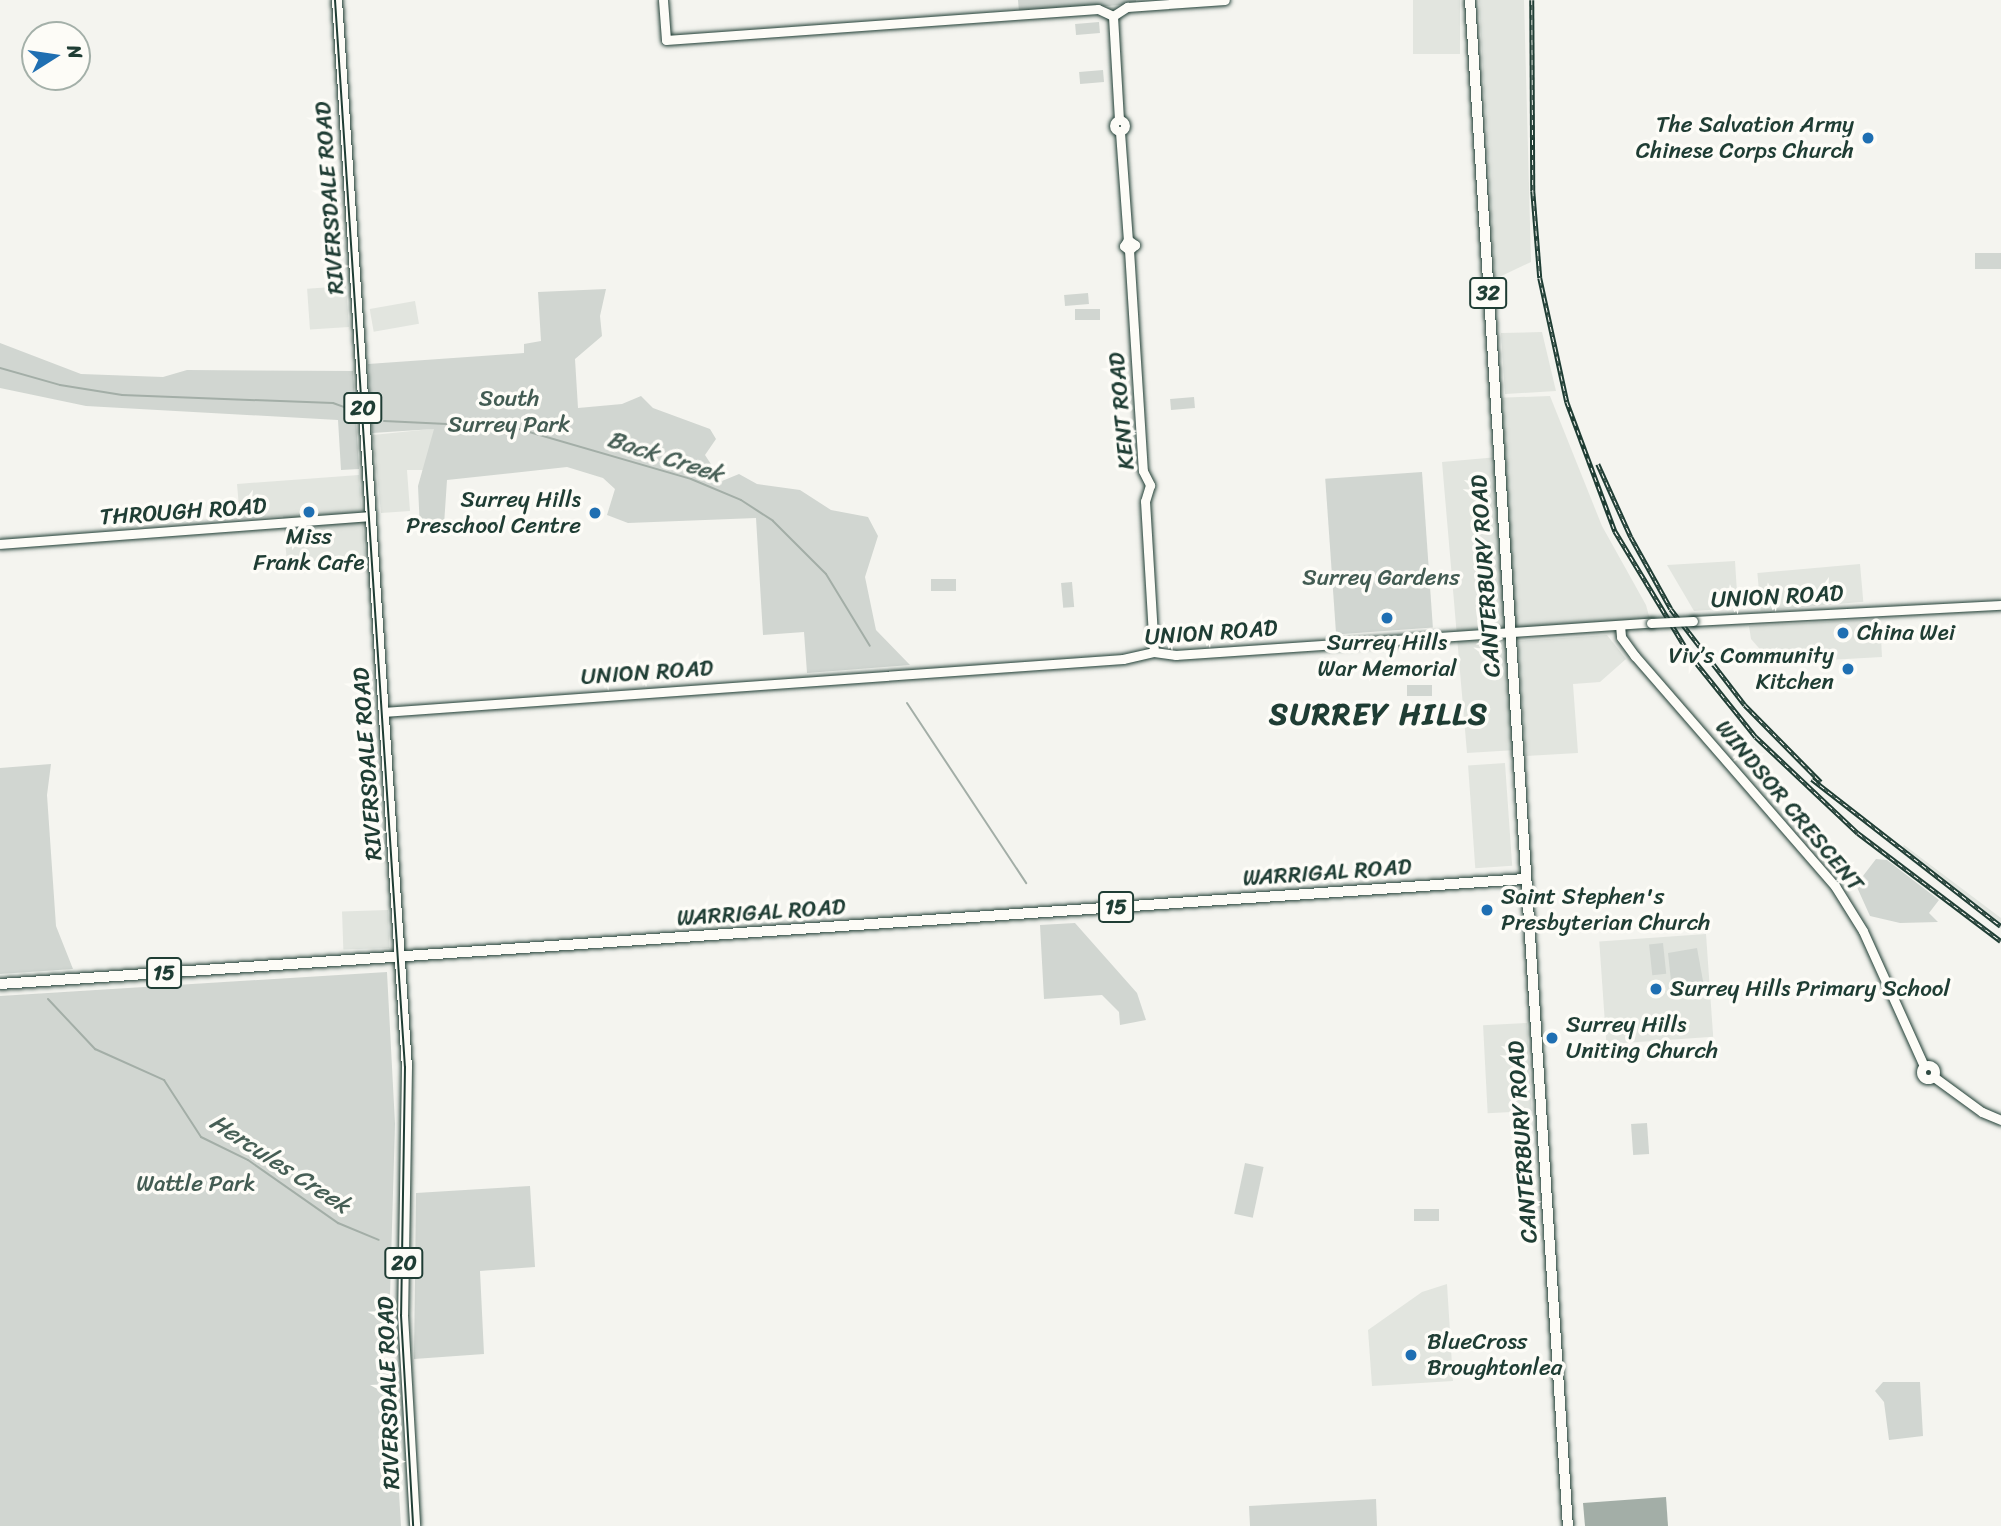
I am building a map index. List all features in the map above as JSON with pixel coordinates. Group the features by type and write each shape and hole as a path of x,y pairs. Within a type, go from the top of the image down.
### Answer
{"main road":[{"name":"RIVERSDALE ROAD","path":"337,0 408,1103 404,1350 415,1526"},
{"name":"CANTERBURY ROAD","path":"1470,0 1568,1526"},
{"name":"WARRIGAL ROAD","path":"0,984 1525,879"}],"street":[{"path":"663,0 666,40 1098,9 1113,16 1127,7 1225,0"},
{"name":"KENT ROAD","path":"1113,16 1119,120 1125,126 1120,132 1128,240 1124,246 1129,250 1143,471 1150,485 1145,500 1154,652"},
{"name":"THROUGH ROAD","path":"0,544 370,516"},
{"name":"UNION ROAD","path":"383,712 1123,659 1154,652 1176,655 1509,631 2001,605"},
{"name":"WINDSOR CRESCENT","path":"1620,625 1621,637 1635,656 1835,886 1863,931 1924,1066 1931,1066 1934,1077 1982,1112 2001,1120"}],"shaded area":[{"path":"1413,0 1460,0 1460,54 1413,54"},
{"path":"1479,0 1524,0 1531,262 1495,279"},
{"path":"346,286 349,327 310,330 307,289"},
{"path":"415,301 419,324 374,332 370,309"},
{"path":"1542,332 1556,391 1505,394 1501,333"},
{"path":"1550,396 1602,526 1646,605 1651,623 1509,631 1516,750 1467,753 1442,462 1498,457 1494,398"},
{"path":"441,428 430,470 407,470 410,511 381,513 373,435"},
{"path":"359,475 365,557 287,563 283,516 240,519 237,484"},
{"path":"1735,561 1738,608 1694,611 1667,565"},
{"path":"1860,564 1863,602 1761,611 1757,573"},
{"path":"1880,619 1882,657 1772,663 1751,639 1749,626"},
{"path":"1607,635 1626,659 1600,682 1573,684 1578,753 1526,756 1518,641"},
{"path":"1505,763 1512,866 1475,868 1468,766"},
{"path":"1904,845 2001,918 2001,929 1900,852"},
{"path":"388,910 389,948 343,950 342,912"},
{"name":"Surrey Hills Primary School","path":"1706,934 1713,1037 1606,1044 1599,941"},
{"path":"1527,1023 1532,1111 1488,1113 1483,1025"},
{"name":"BlueCross Broughtonlea","path":"1447,1284 1453,1381 1372,1386 1368,1330 1422,1292"},
{"path":"1666,1497 1668,1526 1585,1526 1583,1503"}],"green space":[{"path":"1018,0 1136,0 1136,4 1019,12"},
{"path":"1099,22 1100,33 1076,35 1075,24"},
{"path":"1103,70 1104,82 1080,84 1079,72"},
{"path":"1975,253 2001,253 2001,269 1975,269"},
{"name":"South Surrey Park","path":"606,289 600,316 602,336 575,359 578,408 622,404 641,396 653,408 710,429 716,439 705,455 722,481 739,474 757,484 800,490 831,510 868,517 878,536 865,577 876,630 910,665 807,673 804,632 763,635 756,518 628,523 607,515 615,489 603,478 567,467 447,480 444,525 420,530 418,486 434,429 372,433 368,364 524,353 524,344 541,341 538,292"},
{"path":"1088,293 1089,304 1065,306 1064,295"},
{"path":"1075,309 1100,309 1100,320 1075,320"},
{"path":"0,343 81,374 163,377 187,370 353,371 359,469 341,470 338,420 86,406 0,388"},
{"path":"1194,397 1195,408 1171,410 1170,399"},
{"name":"Surrey Gardens","path":"1422,472 1433,628 1336,634 1325,479"},
{"path":"931,579 956,579 956,591 931,591"},
{"path":"1072,582 1074,607 1063,608 1061,583"},
{"path":"1407,685 1432,685 1432,696 1407,696"},
{"path":"51,764 47,795 56,926 73,969 0,974 0,768"},
{"path":"1876,859 1887,860 1939,900 1929,913 1938,922 1900,923 1870,916 1856,885"},
{"path":"1075,923 1137,993 1146,1020 1120,1025 1119,1012 1102,995 1044,999 1040,925"},
{"path":"1663,943 1666,974 1652,975 1649,944"},
{"path":"1697,948 1705,992 1680,996 1672,990 1668,953"},
{"name":"Wattle Park","path":"387,972 395,1124 389,1330 379,1344 381,1357 391,1360 401,1526 0,1526 0,996"},
{"path":"1647,1123 1649,1154 1633,1155 1631,1124"},
{"path":"1245,1163 1264,1167 1253,1218 1234,1214"},
{"path":"530,1186 535,1267 480,1271 484,1354 414,1359 416,1193"},
{"path":"1414,1209 1439,1209 1439,1221 1414,1221"},
{"path":"1486,1335 1487,1347 1463,1349 1462,1337"},
{"path":"1883,1382 1920,1382 1923,1436 1889,1440 1884,1402 1875,1391"},
{"path":"1376,1499 1377,1526 1250,1526 1249,1506"}],"waterway":[{"name":"Back Creek","path":"0,368 60,385 122,395 333,403 347,408"},
{"name":"Back Creek","path":"384,421 512,427 691,479 741,500 773,521 826,574 870,646"},
{"name":"Back Creek","path":"907,703 1026,883"},
{"name":"Hercules Creek","path":"48,999 95,1049 164,1080 201,1137 248,1160 338,1223 379,1240"}],"tram line":[{"path":"335,0 405,1067 401,1315 413,1526"}],"railway":[{"path":"1532,0 1533,191 1540,278 1567,402 1615,531 1690,655 1756,737 1858,833 2001,941"},
{"path":"1598,464 1631,537 1671,609 1745,705 1821,782"},
{"path":"1812,779 2001,926"}],"place":[{"name":"The Salvation Army Chinese Corps Church","path":"1868,138"},
{"name":"Miss Frank Cafe","path":"309,512"},
{"name":"Surrey Hills Preschool Centre","path":"595,513"},
{"name":"Surrey Hills War Memorial","path":"1387,618"},
{"name":"China Wei","path":"1843,633"},
{"name":"Viv’s Community Kitchen","path":"1848,669"},
{"name":"Saint Stephen's Presbyterian Church","path":"1487,910"},
{"name":"Surrey Hills Primary School","path":"1656,989"},
{"name":"Surrey Hills Uniting Church","path":"1552,1038"},
{"name":"BlueCross Broughtonlea","path":"1411,1355"}],"district":[{"name":"SURREY HILLS","path":"1379,714"}]}
